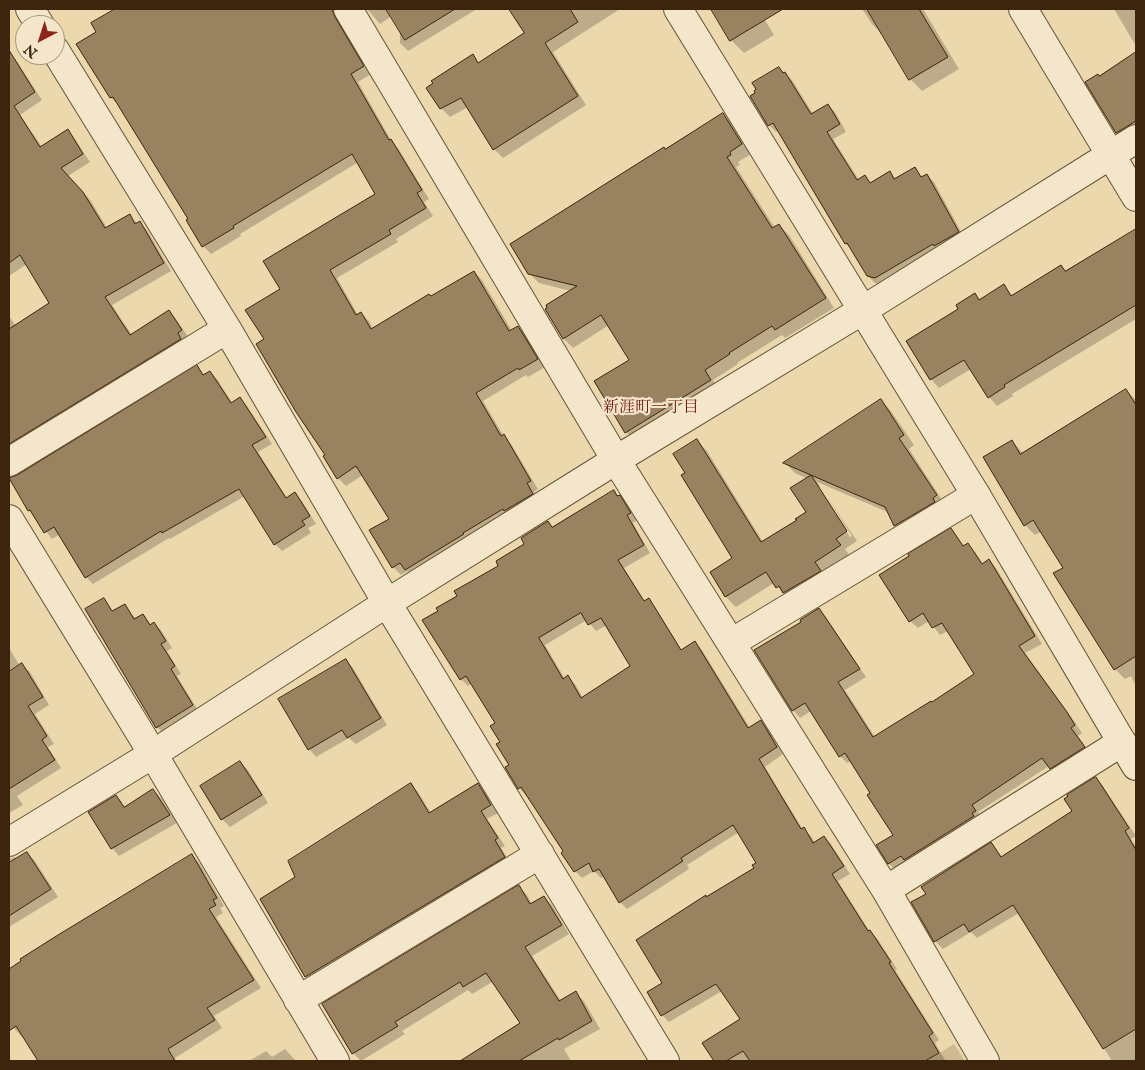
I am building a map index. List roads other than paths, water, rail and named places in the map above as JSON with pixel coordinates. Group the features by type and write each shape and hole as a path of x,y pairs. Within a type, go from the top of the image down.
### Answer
{"street":[{"path":"348,9 616,460 886,890 985,1061"},
{"path":"678,9 976,496 1136,766"},
{"path":"1022,9 1136,197"},
{"path":"64,65 227,329 387,603 666,1061"},
{"path":"9,842 153,754 387,603 616,460 863,310 1136,139"},
{"path":"9,462 227,329"},
{"path":"731,643 976,496"},
{"path":"9,519 153,754 335,1061"},
{"path":"886,890 1122,742"},
{"path":"298,1000 540,854"}],"district":[{"name":"新涯町一丁目","path":"651,409"}]}
